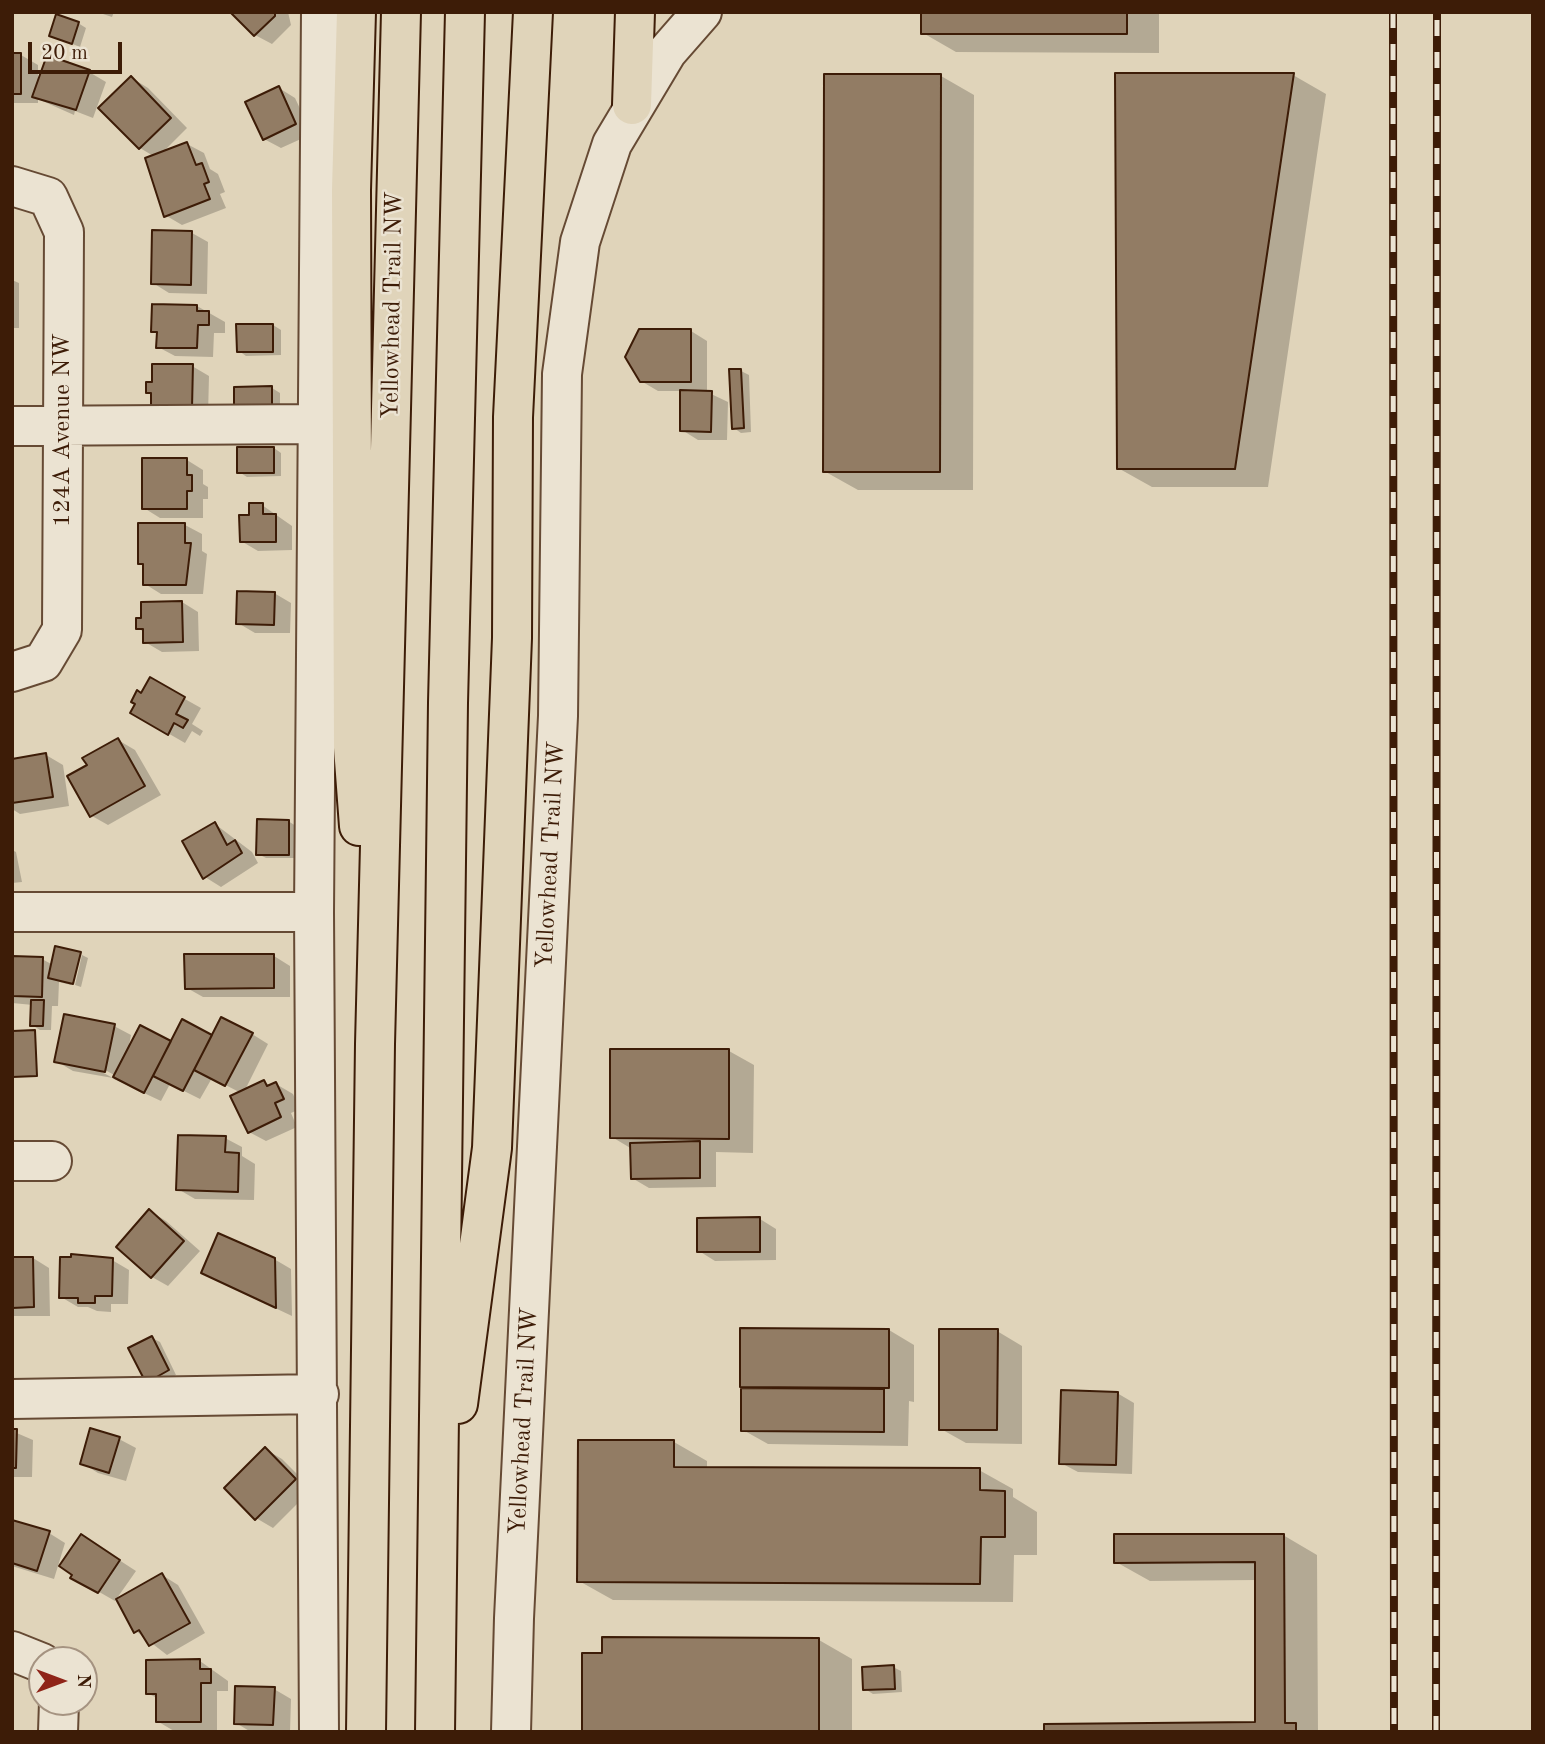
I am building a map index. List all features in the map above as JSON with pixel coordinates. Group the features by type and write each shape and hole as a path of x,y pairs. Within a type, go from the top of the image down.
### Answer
{"highway":[{"path":"356,12 351,190 352,747 375,1044"},
{"name":"Yellowhead Trail NW","path":"366,1732 375,1044 401,12"},
{"path":"435,1732 447,704 465,12"},
{"path":"435,1587 492,1148 512,638 513,417 533,12"},
{"path":"632,105 635,12"}],"street":[{"path":"319,1732 314,912 321,12"},
{"name":"Yellowhead Trail NW","path":"511,1732 514,1618 558,716 562,374 580,242 612,144 632,105 672,44 702,12"},
{"name":"124A Avenue NW","path":"12,186 48,197 64,232 62,629 28,667"},
{"path":"12,426 316,424"},
{"path":"12,912 314,912"},
{"path":"12,1161 52,1161"},
{"path":"12,1399 318,1394"}],"building":[{"path":"230,12 275,12 275,16 254,36"},
{"path":"921,12 1127,12 1127,34 921,34"},
{"path":"56,14 79,22 72,44 49,36"},
{"path":"12,53 21,53 21,94 12,94"},
{"path":"47,55 90,70 76,110 32,97"},
{"path":"1115,73 1294,73 1235,469 1117,469"},
{"path":"824,74 941,74 940,472 823,472"},
{"path":"131,76 171,118 139,149 98,108"},
{"path":"279,86 296,124 263,140 245,102"},
{"path":"187,142 196,165 202,163 209,182 204,184 210,199 164,217 145,158"},
{"path":"152,230 192,231 191,285 151,284"},
{"path":"152,304 197,305 197,311 209,311 209,325 198,325 197,348 156,348 157,332 151,332"},
{"path":"236,324 273,324 273,352 237,352"},
{"path":"639,329 691,329 691,382 640,382 625,357"},
{"path":"152,364 193,364 192,408 151,408 151,393 146,393 146,382 152,382"},
{"path":"729,369 741,369 744,428 732,429"},
{"path":"272,386 272,410 234,406 234,387"},
{"path":"680,390 712,391 711,432 680,431"},
{"path":"237,447 274,447 274,473 237,473"},
{"path":"142,458 187,458 187,475 192,475 192,491 187,491 187,509 142,509"},
{"path":"249,503 263,503 263,514 276,514 276,542 240,542 239,515 249,515"},
{"path":"138,523 185,523 185,543 191,543 186,585 143,585 143,564 138,564"},
{"path":"237,591 275,592 274,625 236,624"},
{"path":"182,601 183,642 143,643 143,629 136,629 136,618 141,618 141,602"},
{"path":"150,677 185,697 176,714 188,720 183,728 174,723 168,735 130,713 135,704 131,702 137,690 141,693"},
{"path":"118,738 145,786 90,817 67,776 87,765 82,758"},
{"path":"46,753 53,797 12,803 12,759"},
{"path":"257,819 289,820 289,855 256,855"},
{"path":"215,822 227,845 235,840 242,853 203,879 182,841"},
{"path":"55,946 81,952 73,984 48,978"},
{"path":"184,954 274,954 274,988 185,989"},
{"path":"12,956 43,957 42,997 12,996"},
{"path":"31,1000 44,1000 43,1026 30,1026"},
{"path":"64,1014 115,1024 105,1072 54,1062"},
{"path":"221,1017 253,1033 225,1086 194,1070"},
{"path":"182,1019 212,1035 183,1091 153,1076"},
{"path":"140,1025 171,1041 144,1093 113,1077"},
{"path":"35,1030 37,1076 12,1077 12,1031"},
{"path":"610,1049 729,1049 729,1139 610,1138"},
{"path":"264,1080 267,1086 276,1082 284,1099 275,1103 281,1117 248,1133 230,1096"},
{"path":"178,1135 226,1136 225,1152 239,1153 238,1192 176,1190"},
{"path":"700,1141 700,1178 631,1179 630,1143"},
{"path":"149,1209 184,1241 151,1278 116,1247"},
{"path":"760,1217 760,1252 697,1252 697,1218"},
{"path":"218,1233 275,1258 276,1308 201,1273"},
{"path":"71,1254 113,1258 112,1296 95,1296 95,1303 78,1303 78,1298 59,1298 60,1257 71,1257"},
{"path":"12,1257 33,1257 34,1307 12,1308"},
{"path":"740,1328 889,1329 889,1388 740,1387"},
{"path":"939,1329 998,1329 997,1430 939,1430"},
{"path":"152,1336 169,1370 146,1383 128,1348"},
{"path":"741,1388 884,1389 884,1432 741,1431"},
{"path":"1061,1390 1118,1392 1116,1465 1059,1464"},
{"path":"90,1428 120,1437 109,1473 80,1464"},
{"path":"12,1429 17,1429 16,1468 12,1468"},
{"path":"578,1440 674,1440 674,1467 980,1468 980,1490 1005,1491 1005,1537 981,1537 980,1584 577,1582"},
{"path":"265,1447 296,1479 255,1520 224,1488"},
{"path":"12,1520 50,1531 37,1571 12,1563"},
{"path":"81,1534 120,1560 98,1593 70,1578 72,1575 59,1566"},
{"path":"1114,1534 1284,1534 1285,1723 1296,1723 1296,1732 1044,1732 1044,1724 1255,1722 1255,1562 1114,1563"},
{"path":"162,1573 190,1623 149,1646 139,1630 134,1633 116,1599"},
{"path":"602,1637 819,1638 819,1732 582,1732 582,1653 602,1653"},
{"path":"200,1659 200,1669 211,1669 211,1683 201,1683 201,1722 156,1722 156,1694 146,1694 146,1660"},
{"path":"894,1665 895,1689 863,1690 862,1667"},
{"path":"235,1686 275,1687 273,1725 234,1724"}],"railway":[{"path":"1393,12 1394,1732"},
{"path":"1436,1732 1437,12"}]}
